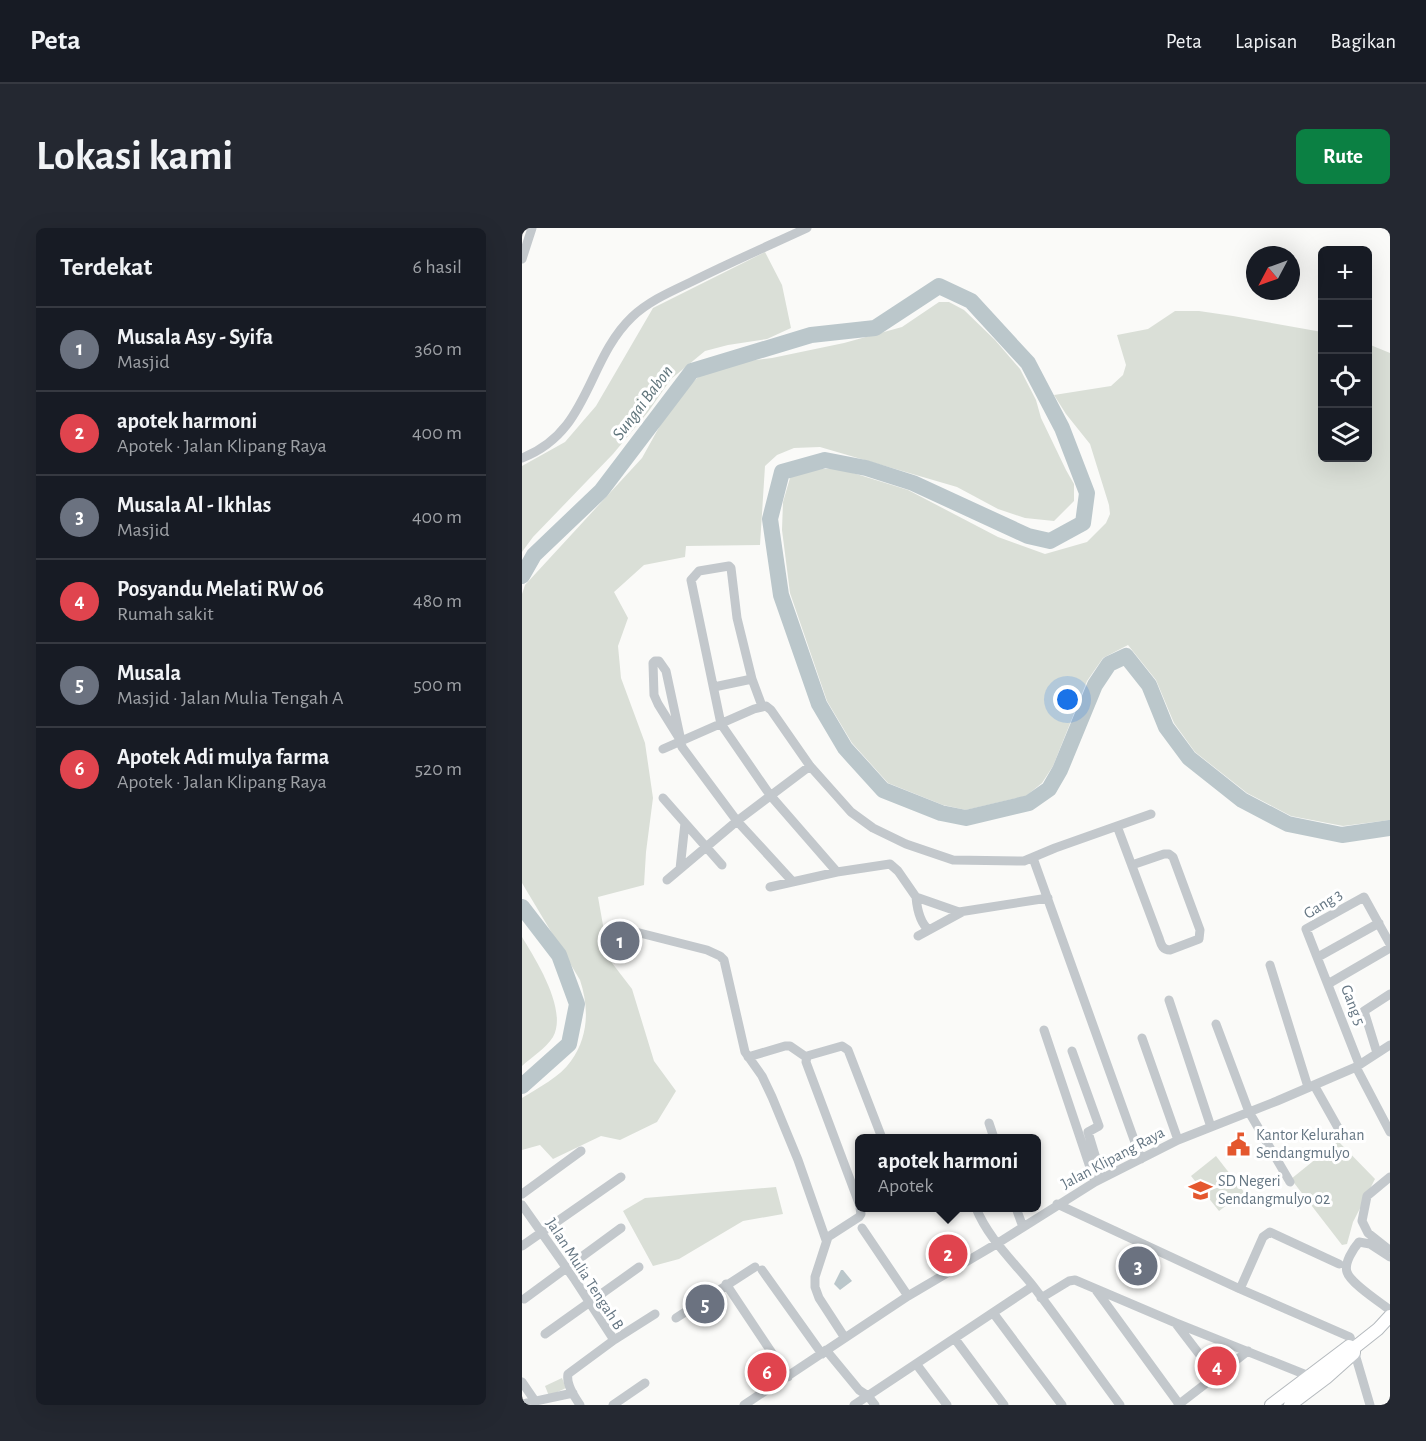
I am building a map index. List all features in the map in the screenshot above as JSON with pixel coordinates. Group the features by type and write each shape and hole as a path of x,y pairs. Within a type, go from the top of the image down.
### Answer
{"main road":[{"path":"1271,1405 1292,1399 1333,1372 1354,1353 1354,1348 1390,1317"},
{"path":"1292,1399 1309,1376 1349,1346 1354,1348"}],"street":[{"path":"522,258 532,228"},
{"path":"522,458 547,446 559,436 622,327 646,304 807,228"},
{"path":"837,872 770,795 721,724 692,580 699,571 729,566 731,568 734,604 752,679 762,706 771,710 810,766 851,812 873,828 953,860 1015,861 1033,858 1151,814"},
{"path":"681,741 654,695 653,663 655,661 659,660 666,671 681,741 682,747 737,821 793,882"},
{"path":"714,687 752,679"},
{"path":"663,749 762,706"},
{"path":"667,880 737,821 810,766"},
{"path":"663,798 722,865"},
{"path":"680,869 685,823"},
{"path":"1118,826 1132,866 1163,948 1170,950 1199,939 1200,930 1173,856 1164,854 1132,866"},
{"path":"1033,858 1141,1159"},
{"path":"770,888 837,872 890,864 898,871 916,897 916,906 929,930"},
{"path":"916,897 962,912"},
{"name":"Gang 3","path":"1318,957 1306,929 1363,897 1366,898 1390,946"},
{"path":"918,936 962,912 1048,898"},
{"path":"1318,957 1378,923"},
{"path":"616,927 707,950 724,960 741,1041 772,1097 798,1160 826,1240"},
{"path":"1328,984 1390,946"},
{"name":"Gang 5","path":"1318,957 1357,1065 1390,1132"},
{"path":"1270,965 1311,1086 1341,1133"},
{"path":"1377,1053 1364,1011 1390,994"},
{"path":"1169,1000 1211,1127"},
{"path":"1216,1024 1249,1112 1290,1182"},
{"path":"1044,1030 1098,1180"},
{"path":"1142,1038 1178,1140"},
{"name":"Jalan Klipang Raya","path":"744,1405 908,1296 1098,1180 1178,1140 1357,1065 1390,1045"},
{"path":"748,1056 790,1046 806,1057"},
{"path":"806,1057 812,1053 842,1046 848,1050 880,1134"},
{"path":"1072,1051 1099,1126 1088,1132 1098,1180"},
{"path":"806,1057 855,1185"},
{"path":"989,1123 993,1134"},
{"path":"522,1194 581,1151"},
{"path":"522,1246 621,1177"},
{"path":"1390,1177 1369,1192 1362,1221 1368,1233 1390,1250"},
{"path":"1057,1204 1350,1337 1370,1405"},
{"name":"Jalan Mulia Tengah B","path":"522,1205 614,1340 567,1376 573,1393"},
{"path":"845,1338 819,1298 815,1287 815,1277 826,1240 832,1233 856,1219 861,1212"},
{"path":"978,1212 981,1220 1033,1286 1120,1405"},
{"path":"1017,1212 1023,1227"},
{"path":"524,1299 621,1228"},
{"path":"862,1228 908,1296"},
{"path":"1240,1289 1263,1237 1270,1232 1339,1264"},
{"path":"1390,1257 1370,1244 1359,1242 1346,1268 1350,1278 1390,1310"},
{"path":"545,1335 639,1268"},
{"path":"676,1318 726,1284 758,1268 824,1352 859,1390 861,1402"},
{"path":"1041,1298 1072,1280 1309,1376"},
{"path":"726,1284 788,1377"},
{"path":"861,1402 1033,1286"},
{"path":"1094,1288 1178,1405 1248,1351"},
{"path":"614,1340 655,1314"},
{"path":"994,1314 1062,1405"},
{"path":"1176,1323 1216,1376"},
{"path":"955,1340 1005,1405"},
{"path":"917,1365 947,1405"},
{"path":"522,1382 535,1401"},
{"path":"613,1405 645,1383"},
{"path":"522,1404 573,1393 580,1405"},
{"path":"861,1402 875,1405"}],"shaded area":[{"path":"765,252 782,285 791,328 767,339 705,351 671,379 648,412 613,454 533,537 522,552 522,466 565,442 596,406 653,308"},
{"path":"939,302 949,302 964,310 995,340 1020,369 1036,400 1041,418 1074,484 1074,501 1054,521 1025,518 998,509 957,487 820,447 794,448 777,455 765,466 760,545 686,546 685,557 644,565 614,592 628,618 618,646 621,678 645,743 653,798 644,885 598,897 609,959 632,989 654,1061 676,1091 657,1122 620,1140 601,1136 553,1159 540,1145 522,1150 522,1098 555,1077 571,1061 581,1042 586,1021 585,1001 580,980 522,883 522,594 525,585 642,458 662,422 697,378 712,369 730,363 772,358 844,343 902,327"},
{"path":"1175,311 1199,311 1318,331 1318,462 1372,462 1372,346 1390,353 1390,820 1343,826 1291,816 1247,793 1195,752 1174,723 1156,680 1128,645 1103,658 1087,681 1053,766 1042,783 1026,796 966,810 943,805 888,783 852,743 827,701 790,593 782,530 783,502 792,471 837,468 908,490 998,537 1045,554 1087,542 1106,523 1110,514 1109,505 1090,444 1054,395 1111,386 1123,375 1126,365 1117,335 1148,329"},
{"path":"522,937 548,986 556,1013 557,1026 553,1037 543,1049 522,1066"},
{"path":"1338,1141 1375,1179 1353,1222 1347,1244 1342,1245 1291,1179"},
{"path":"1216,1156 1244,1192 1219,1211 1191,1176"},
{"path":"776,1187 783,1214 743,1221 679,1259 653,1266 623,1211 645,1198"},
{"path":"841,1270 852,1281 840,1290 834,1284"},
{"path":"562,1378 566,1388 549,1396 545,1386"}],"waterway":[{"path":"522,576 534,555 601,491 692,371 811,335 875,328 939,286 971,301 1028,363 1062,428 1087,493 1083,523 1050,541 1028,536 913,483 866,468 825,460 782,472 770,519 781,595 819,704 845,748 883,790 941,813 966,818 1029,803 1049,789 1060,770 1095,685 1109,664 1126,656 1149,685 1166,727 1189,758 1242,800 1288,824 1342,835 1390,828"},
{"name":"Sungai Babon","path":"522,907 559,955 577,1004 569,1044 522,1086"}],"place":[{"name":"Musala Asy - Syifa","path":"620,941"},
{"name":"Kantor Kelurahan Sendangmulyo","path":"1238,1144"},
{"name":"SD Negeri Sendangmulyo 02","path":"1200,1190"},
{"name":"apotek harmoni","path":"948,1254"},
{"name":"Musala Al - Ikhlas","path":"1138,1266"},
{"name":"Musala","path":"705,1304"},
{"name":"Posyandu Melati RW 06","path":"1217,1366"},
{"name":"Apotek Adi mulya farma","path":"767,1372"}]}
